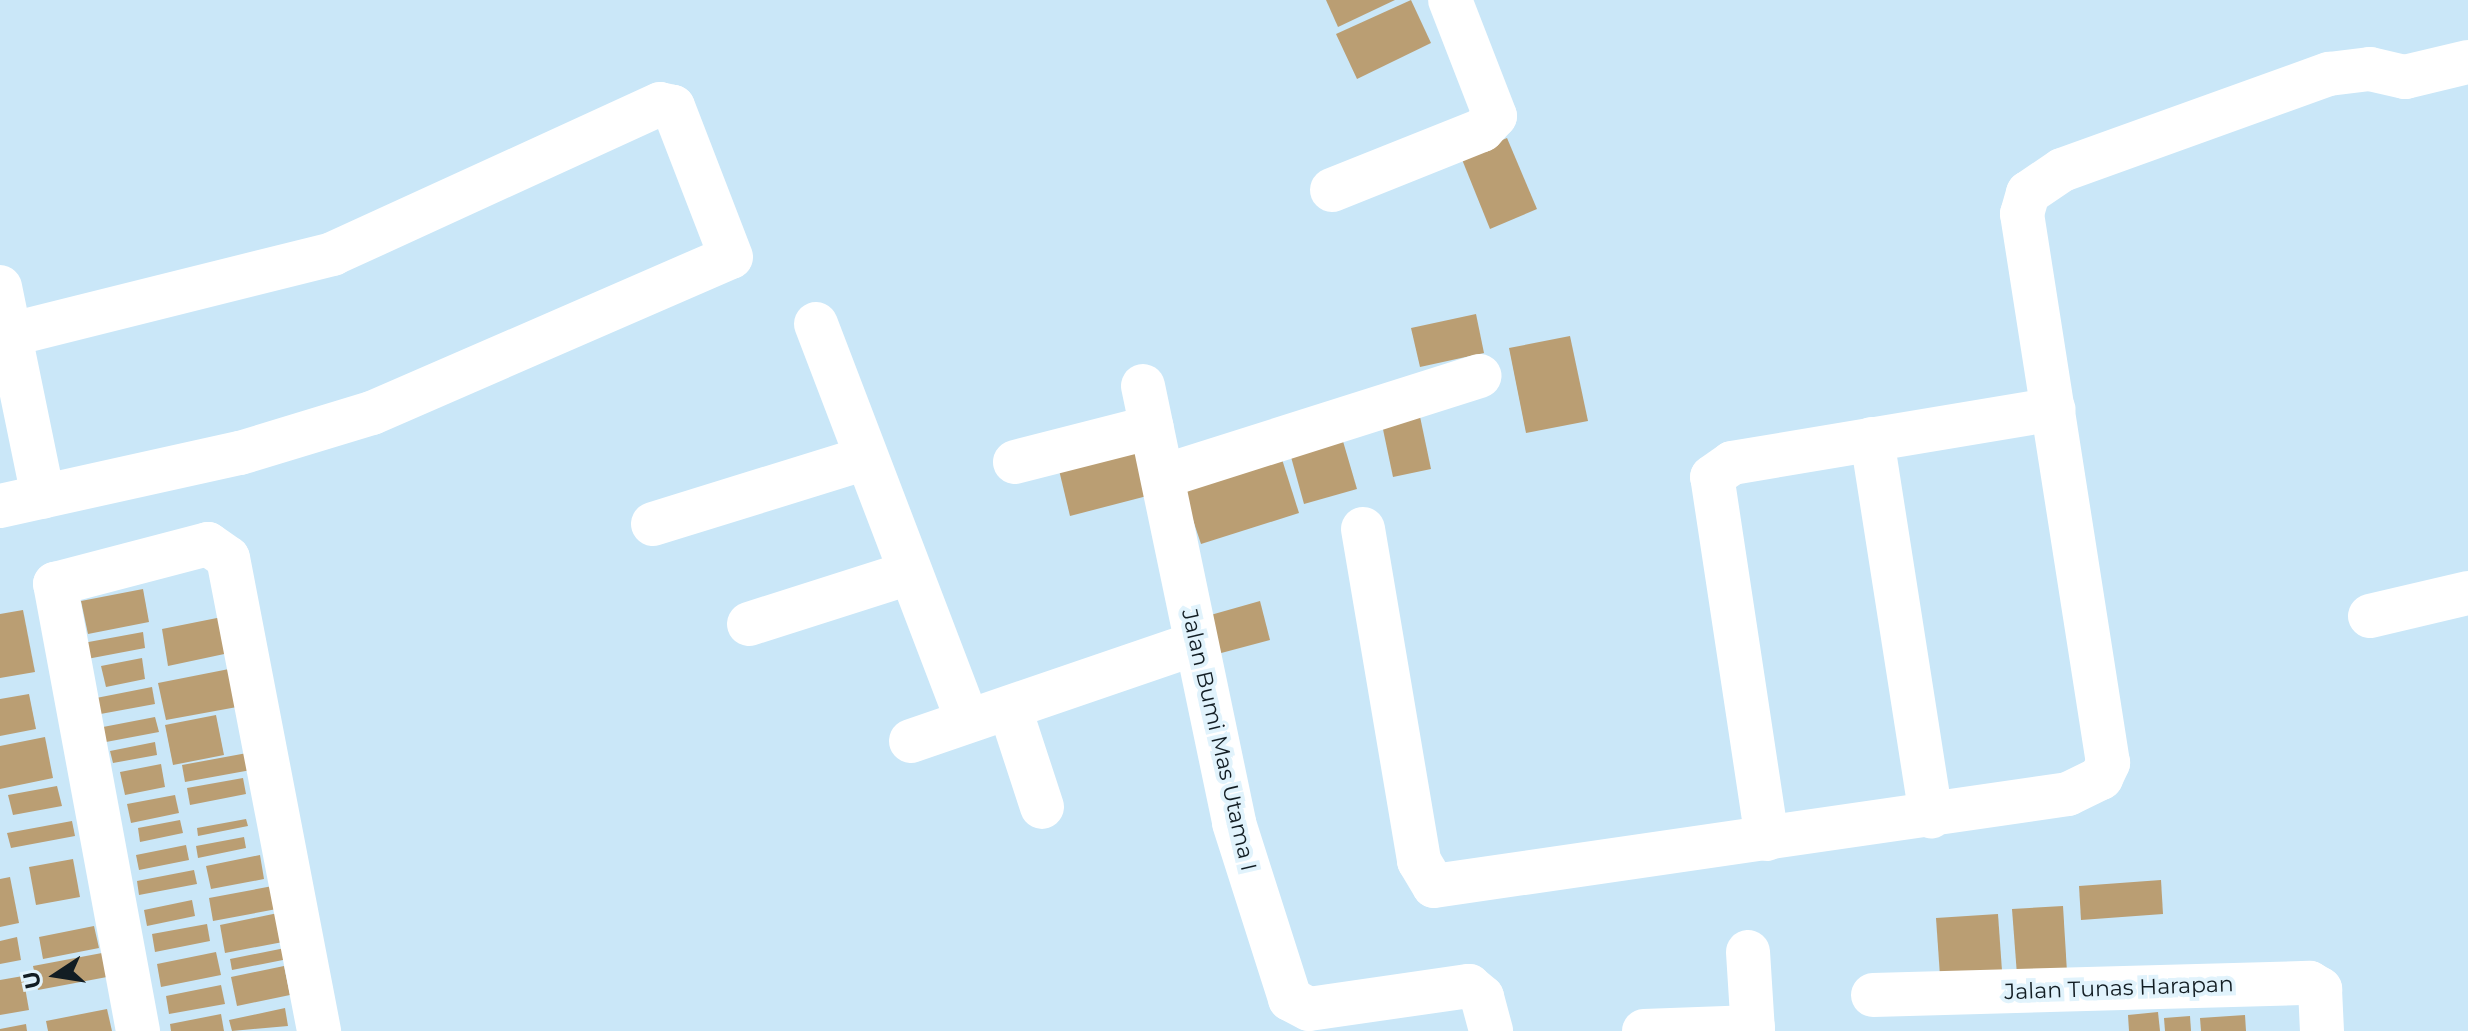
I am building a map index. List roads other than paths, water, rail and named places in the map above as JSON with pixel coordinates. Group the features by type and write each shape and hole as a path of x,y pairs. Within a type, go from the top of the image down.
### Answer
{"street":[{"path":"1332,190 1482,130 1495,116 1450,0"},
{"path":"1363,529 1427,880 1446,885 2068,794 2101,778 2108,763 2022,214 2042,180 2329,74 2370,69 2405,77 2468,62"},
{"path":"0,506 240,453 372,413 731,257 673,107 660,104 333,254 9,335"},
{"path":"0,287 43,497"},
{"path":"816,324 967,720"},
{"path":"1164,476 1480,376"},
{"name":"Jalan Bumi Mas Utama I","path":"1015,462 1148,406 1164,476 1192,645 1234,823 1290,999 1309,1009 1469,986 1482,997 1491,1031"},
{"path":"1767,839 1712,477 1732,463 2053,409"},
{"path":"1872,439 1931,816"},
{"path":"653,524 866,458"},
{"path":"138,1031 55,584 208,544 228,558 319,1031"},
{"path":"749,624 909,573"},
{"path":"2370,616 2468,593"},
{"path":"911,741 1192,645"},
{"path":"1010,709 1042,807"},
{"path":"1644,1031 1753,1029 1748,952"},
{"name":"Jalan Tunas Harapan","path":"1873,995 2310,983 2320,989 2322,1031"}]}
